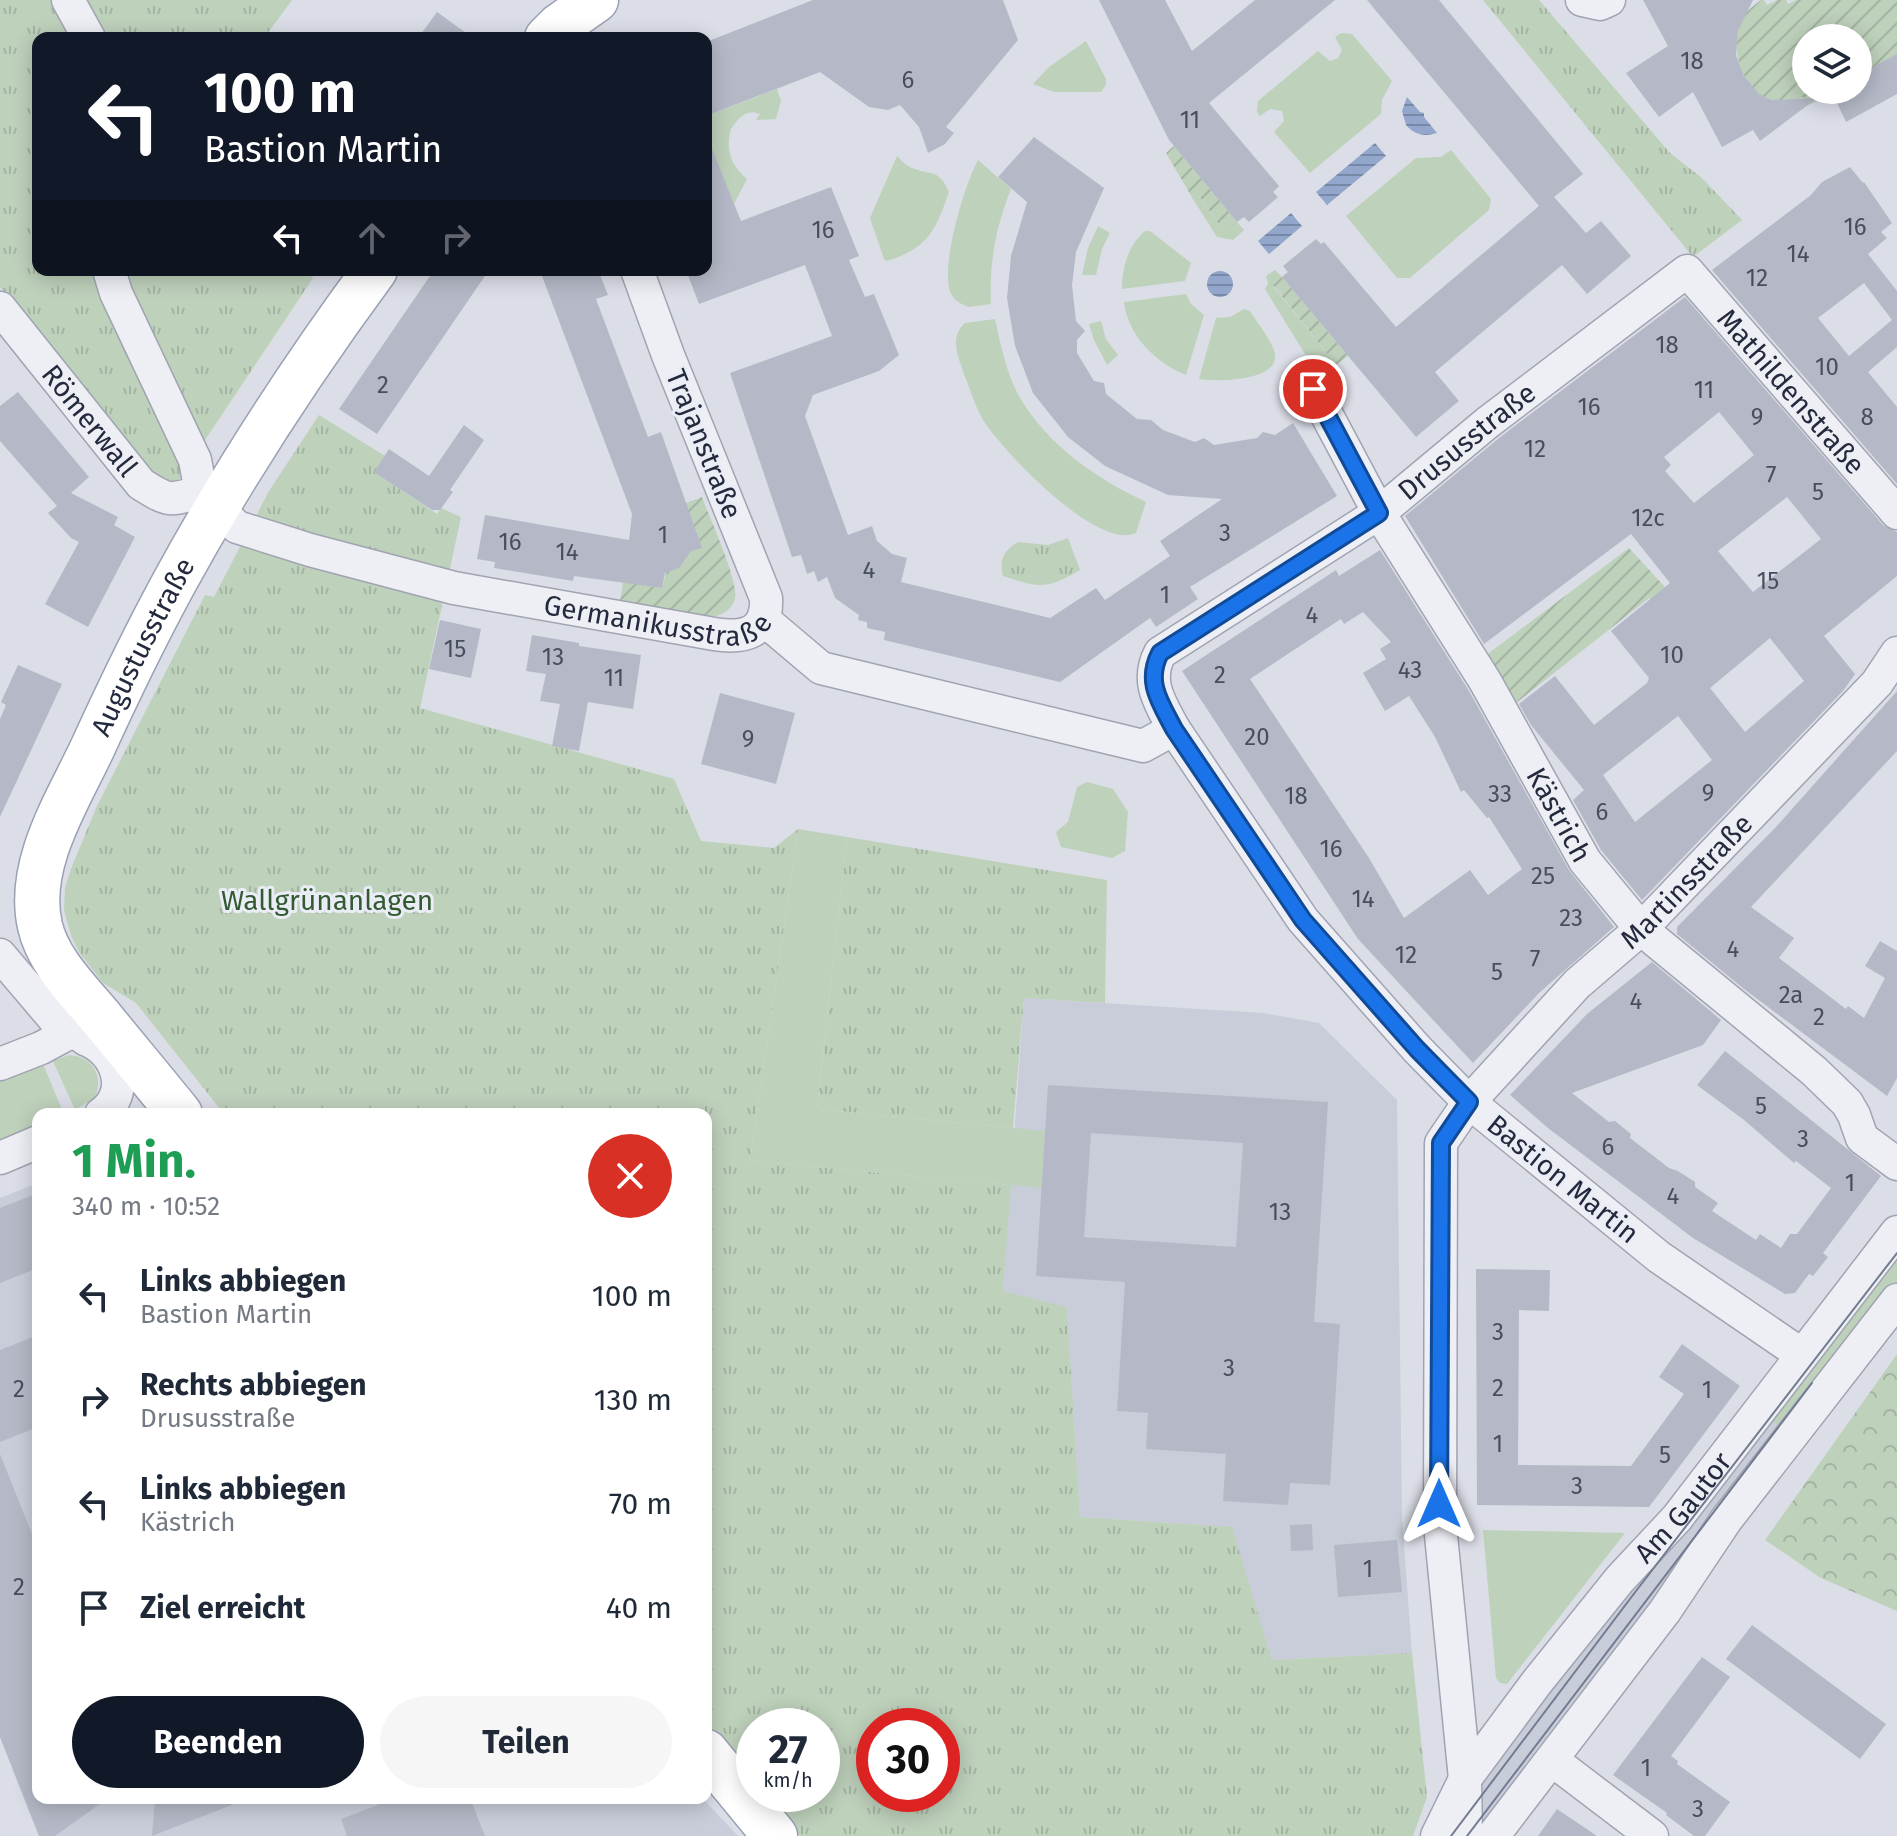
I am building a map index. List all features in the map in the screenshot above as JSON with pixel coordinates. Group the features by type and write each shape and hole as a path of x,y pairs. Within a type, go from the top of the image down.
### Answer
{"main road":[{"path":"553,32 596,0"},
{"name":"Augustusstraße","path":"175,1108 55,960 41,929 36,901 41,867 55,827 135,657 176,579 209,501 371,276"},
{"path":"712,1759 775,1836"}],"street":[{"path":"68,0 86,32"},
{"name":"Mathildenstraße","path":"1687,271 1897,513"},
{"name":"Drususstraße","path":"1160,653 1379,513 1487,423 1687,271"},
{"path":"111,276 198,467 209,501"},
{"name":"Trajanstraße","path":"639,276 766,598 763,619"},
{"name":"Römerwall","path":"0,308 141,484 168,498 209,501"},
{"name":"Kästrich","path":"1313,389 1379,513 1485,681 1585,861 1641,929 1814,1071 1847,1103 1862,1138 1897,1164"},
{"name":"Germanikusstraße","path":"209,501 237,527 454,588 732,637 755,630 763,619 821,668 1143,746 1174,729"},
{"name":"Bastion Martin","path":"1160,653 1154,665 1152,681 1156,696 1174,729 1303,920 1417,1049 1469,1102 1659,1257 1802,1355"},
{"name":"Martinsstraße","path":"1465,1779 1440,1525 1438,1316 1441,1143 1469,1102 1577,984 1641,929 1877,683 1897,653"},
{"path":"0,955 67,1034 91,1041 108,1056 118,1081 109,1105"},
{"path":"0,1064 67,1034 89,1033 126,1048 126,1087 109,1105"},
{"path":"0,1158 32,1145"},
{"name":"Am Gautor","path":"1437,1836 1465,1779 1537,1682 1620,1579 1677,1518 1897,1232"},
{"name":"Am Gautor","path":"1493,1836 1665,1611 1726,1520 1897,1300"},
{"path":"1552,1760 1652,1836"},
{"path":"1465,1779 1466,1836"}],"shaded area":[{"path":"1024,998 1263,1013 1319,1023 1397,1100 1402,1518 1412,1653 1272,1660 1231,1527 1080,1517 1067,1308 1003,1291"},
{"path":"32,1185 32,1804 708,1804 738,1836 39,1836 0,1737 0,1198"},
{"path":"1897,1285 1485,1833 1479,1797 1483,1766 1766,1417"}],"green space":[{"path":"0,0 292,0 268,32 32,32 32,276 313,278 173,488 147,476 0,287"},
{"path":"1483,0 1539,0 1670,153 1702,178 1742,220 1693,257"},
{"path":"1761,0 1767,5 1777,0 1786,0 1788,4 1796,0 1897,0 1897,59 1872,68 1872,24 1792,24 1792,102 1783,106 1762,96 1751,86 1740,67 1738,33 1748,11"},
{"path":"1341,33 1352,34 1392,81 1382,100 1381,114 1310,173 1274,132 1284,121 1282,111 1270,109 1260,116 1257,112 1258,101 1318,51 1330,61 1338,58 1342,50 1335,37"},
{"path":"1086,41 1106,79 1101,92 1054,92 1033,84 1049,67"},
{"path":"777,89 781,101 776,119 756,120 760,114 751,112 740,118 731,129 731,157 747,179 734,204 712,149 712,114"},
{"path":"1174,146 1237,222 1225,233 1199,196 1193,199 1166,153"},
{"path":"1451,150 1491,199 1489,210 1410,278 1397,278 1346,216 1416,158 1441,157"},
{"path":"897,156 910,167 938,176 949,192 929,236 913,250 887,261 870,218"},
{"path":"978,160 1011,189 995,245 991,304 969,307 951,294 948,279 951,245 966,188"},
{"path":"1198,195 1225,233 1237,222 1244,230 1233,240 1217,237 1193,199"},
{"path":"1098,226 1110,233 1102,249 1096,275 1082,275 1088,248"},
{"path":"1145,231 1150,231 1191,263 1185,281 1122,289 1127,257"},
{"path":"1275,270 1282,277 1273,286 1336,365 1330,369 1313,367 1265,289 1268,283 1266,276"},
{"path":"1282,277 1348,356 1336,365 1273,285"},
{"path":"1186,294 1191,304 1204,315 1186,375 1164,363 1145,347 1131,326 1124,302"},
{"path":"1244,309 1250,311 1271,343 1274,363 1257,375 1244,378 1199,379 1216,318 1230,317"},
{"path":"995,319 1014,387 1030,414 1075,459 1109,483 1146,502 1136,533 1119,535 1098,527 1076,513 1030,474 983,420 957,354 956,341 965,323"},
{"path":"1101,321 1106,339 1118,355 1107,365 1089,324"},
{"name":"Wallgrünanlagen","path":"319,415 385,456 375,472 437,514 441,508 461,517 420,708 674,779 701,841 774,848 798,829 750,1161 1011,1185 1003,1291 1067,1307 1080,1517 1232,1527 1272,1660 1412,1653 1427,1797 1413,1836 800,1836 780,1812 840,1812 840,1708 736,1708 736,1759 712,1730 712,1108 219,1108 136,1003 103,983 72,938 64,911 65,888 72,866 97,806 205,595 214,597 269,491"},
{"path":"702,497 733,578 735,598 731,607 720,615 706,617 620,602 623,582 662,588 686,503"},
{"path":"1068,538 1080,570 1043,585 1003,576 1004,556 1018,542 1048,545"},
{"path":"1629,548 1700,625 1683,640 1649,598 1516,703 1485,656"},
{"path":"1087,782 1113,789 1128,812 1125,851 1112,858 1061,847 1056,832 1068,822 1077,787"},
{"path":"798,829 847,837 817,1109 1045,1131 1042,1188 750,1161"},
{"path":"847,837 1107,880 1105,1003 1024,998 1013,1128 817,1109"},
{"path":"69,1055 90,1063 98,1082 95,1098 74,1108 53,1061"},
{"path":"43,1064 61,1108 32,1108 32,1127 0,1140 0,1081"},
{"path":"1897,1256 1897,1285 1786,1430 1766,1417"},
{"path":"1897,1354 1897,1611 1821,1578 1765,1540"},
{"path":"1483,1530 1625,1533 1507,1684 1500,1683 1496,1678"}],"water":[{"path":"1407,97 1424,113 1437,133 1420,134 1406,125 1402,111"},
{"path":"1375,143 1386,156 1327,205 1316,192"},
{"path":"1291,213 1302,226 1269,254 1258,241"},
{"path":"1220,271 1229,275 1233,284 1229,293 1220,297 1211,293 1207,284 1211,275"}],"building":[{"path":"813,0 1003,0 1018,40 946,127 954,133 945,144 928,153 919,127 900,105 888,110 869,107 820,72 712,114 712,40"},
{"path":"1099,0 1165,0 1192,51 1255,0 1335,0 1209,103 1279,186 1273,192 1278,197 1249,222 1244,217 1237,222 1169,140"},
{"path":"1367,0 1439,0 1583,174 1554,197 1586,233 1601,221 1631,256 1587,294 1562,265 1435,372 1459,401 1416,437 1282,277 1288,272 1283,266 1316,239 1321,244 1324,242 1396,327 1539,206"},
{"path":"1643,0 1753,0 1738,31 1736,55 1744,76 1759,94 1771,100 1792,99 1792,104 1809,104 1760,141 1753,130 1722,147 1693,92 1659,117 1626,73 1668,46"},
{"path":"437,12 465,32 422,32"},
{"path":"1897,54 1897,94 1846,122 1838,104 1872,104 1872,67"},
{"path":"1034,137 1104,188 1076,252 1072,285 1076,321 1085,331 1077,340 1077,353 1094,381 1104,383 1106,394 1137,419 1151,420 1163,430 1195,442 1204,438 1214,445 1257,438 1263,432 1275,435 1293,423 1337,496 1190,587 1198,599 1156,627 1150,618 1060,682 884,640 885,632 867,628 867,622 858,620 859,615 835,598 827,577 818,582 814,571 807,574 801,555 792,557 730,373 832,336 805,265 699,304 688,276 712,276 712,148 741,221 831,187 859,256 849,260 865,297 874,294 899,355 879,371 813,395 805,416 848,535 872,526 877,541 892,554 907,558 901,582 1050,618 1096,588 1105,600 1170,556 1160,541 1222,499 1168,495 1105,466 1068,437 1033,393 1015,346 1007,298 1011,256 1027,202 998,177"},
{"path":"1850,167 1892,223 1881,232 1887,238 1868,254 1897,291 1897,347 1868,372 1897,407 1897,484 1712,270 1811,195 1822,182","holes":["1864,283 1892,320 1849,356 1818,318"]},
{"path":"430,276 485,276 377,434 339,409"},
{"path":"542,276 600,276 608,295 596,299 648,437 661,432 702,548 691,551 679,568 665,573 662,588 574,576 573,581 494,568 495,562 477,559 485,515 629,540 632,514"},
{"path":"1685,297 1883,525 1897,532 1897,576 1824,636 1855,674 1843,691 1642,900 1601,850 1573,800 1584,790 1531,725 1519,704 1555,676 1594,725 1647,683 1649,678 1611,631 1670,583 1631,534 1484,644 1405,516 1499,438","holes":["1719,412 1754,455 1694,503 1665,471 1671,465 1664,457","1787,497 1821,539 1753,592 1718,551","1770,638 1804,681 1745,732 1710,688","1678,716 1712,760 1635,822 1603,775"]},
{"path":"18,392 89,477 71,493 118,517 114,525 135,537 88,627 45,604 79,542 71,538 48,513 57,506 0,441 0,406"},
{"path":"464,425 484,440 440,510 432,510 374,472 389,449 429,476"},
{"path":"1380,550 1469,691 1569,870 1614,927 1539,993 1473,1063 1358,939 1182,671 1336,570 1339,576","holes":["1363,612 1391,642 1380,649 1386,659 1363,673 1385,711 1409,696 1435,737 1461,792 1464,790 1489,817 1522,869 1488,895 1470,870 1404,918 1369,858 1250,679 1341,619 1344,624"]},
{"path":"440,620 481,629 471,678 429,669"},
{"path":"532,635 641,655 633,709 588,702 579,751 552,746 560,704 540,701 546,674 526,671"},
{"path":"18,665 62,684 0,817 0,719 6,705 1,702"},
{"path":"1897,691 1897,751 1751,907 1794,938 1779,958 1846,1009 1848,1006 1864,1018 1885,978 1865,966 1880,941 1897,951 1897,1078 1887,1096 1744,989 1677,934 1677,927 1775,828"},
{"path":"720,693 795,713 776,784 701,764"},
{"path":"1652,962 1721,1020 1703,1045 1572,1093 1609,1122 1615,1121 1631,1134 1630,1138 1669,1168 1695,1182 1695,1187 1718,1203 1712,1211 1756,1240 1760,1234 1781,1248 1790,1234 1797,1234 1831,1188 1796,1161 1794,1163 1697,1085 1725,1051 1881,1176 1823,1253 1828,1257 1813,1276 1809,1274 1795,1293 1785,1294 1693,1238 1548,1128 1510,1095 1587,1014"},
{"path":"1048,1085 1328,1102 1314,1322 1340,1324 1330,1485 1290,1483 1288,1505 1223,1501 1226,1454 1146,1449 1148,1413 1117,1411 1125,1282 1036,1276","holes":["1091,1133 1243,1143 1236,1247 1084,1237"]},
{"path":"32,1195 32,1270 0,1283 0,1208"},
{"path":"1476,1269 1550,1270 1549,1311 1519,1310 1518,1465 1631,1466 1684,1394 1659,1377 1682,1344 1740,1386 1649,1507 1477,1505"},
{"path":"32,1337 32,1429 0,1442 0,1350"},
{"path":"0,1454 32,1534 32,1804 100,1804 55,1836 39,1836 0,1737"},
{"path":"1312,1524 1313,1550 1291,1551 1290,1525"},
{"path":"1397,1540 1402,1592 1338,1597 1334,1545"},
{"path":"1752,1625 1886,1724 1860,1759 1726,1659"},
{"path":"1702,1657 1730,1677 1671,1756 1678,1761 1677,1764 1730,1802 1705,1836 1694,1836 1613,1775"},
{"path":"155,1804 234,1804 152,1836"},
{"path":"380,1804 472,1804 485,1836 347,1836 341,1819"},
{"path":"1557,1809 1597,1836 1538,1836"}],"tram line":[{"path":"1451,1836 1897,1253"},
{"path":"1467,1836 1812,1383"}],"route":[{"path":"1313,389 1379,513 1160,653 1154,665 1152,681 1156,696 1174,729 1303,920 1417,1049 1469,1102 1441,1143 1439,1504"}]}
